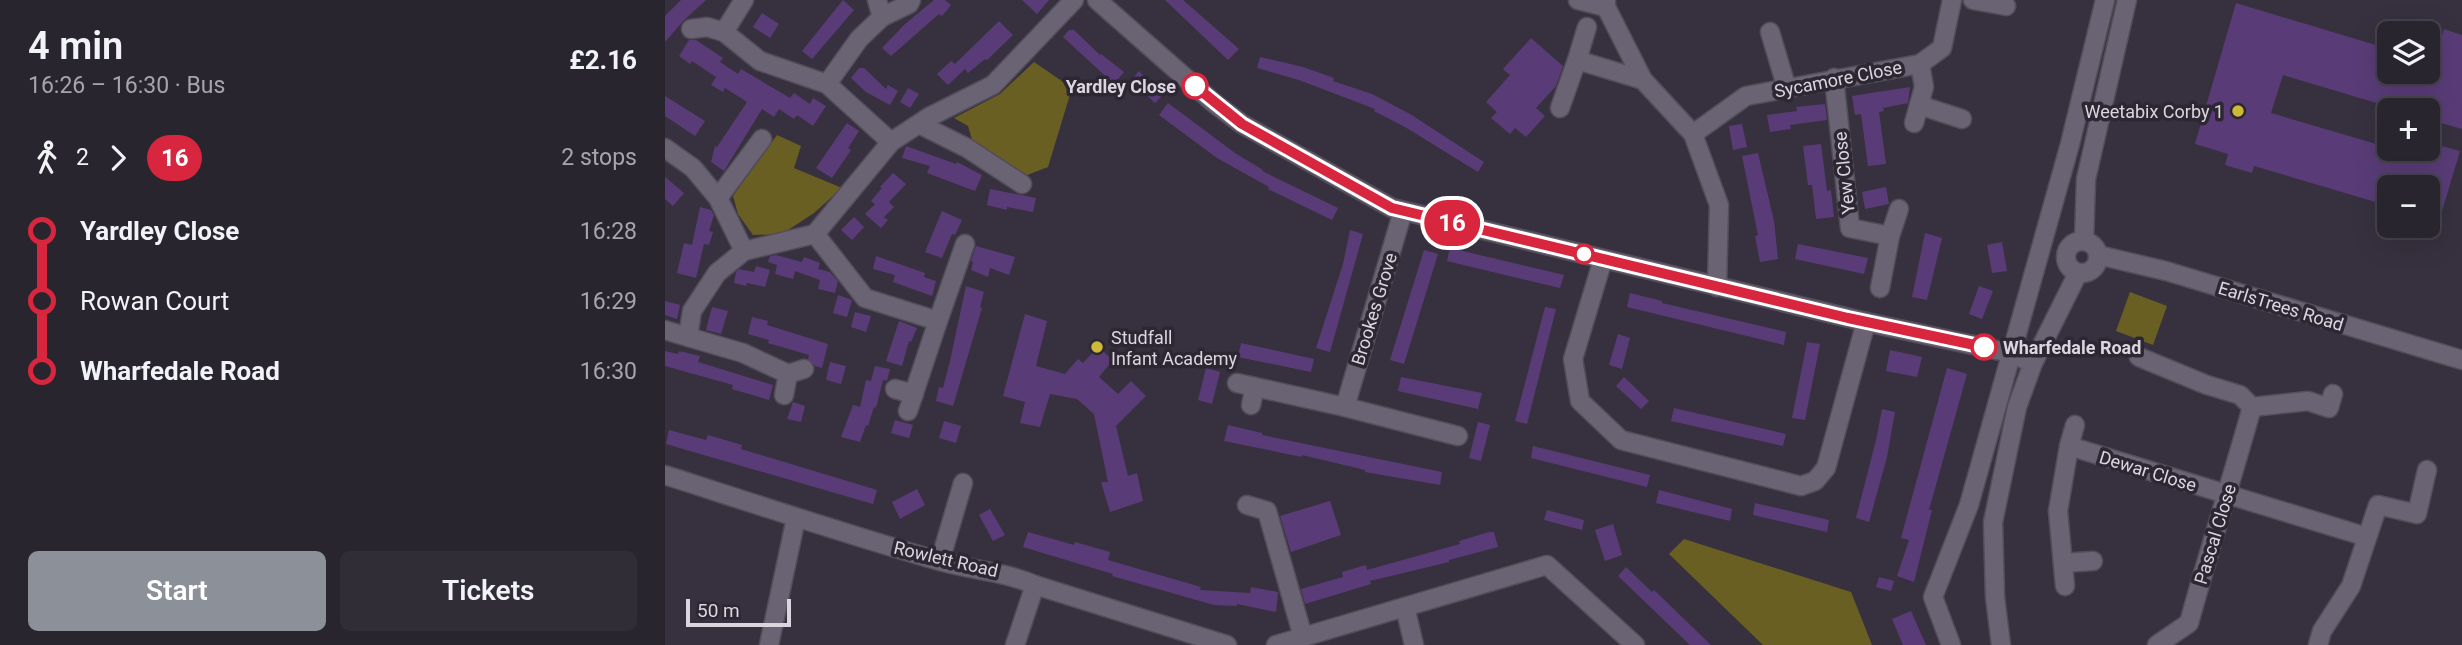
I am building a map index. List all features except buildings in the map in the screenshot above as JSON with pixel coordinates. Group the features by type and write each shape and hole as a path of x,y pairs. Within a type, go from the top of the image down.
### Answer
{"street":[{"path":"724,32 744,0"},
{"path":"827,83 879,8 909,4 911,0"},
{"path":"688,337 692,311 717,273 744,251 815,234 891,142 993,85 1074,0"},
{"path":"1097,0 1214,103 1242,124 1392,208 1866,322 2010,353 2033,363"},
{"path":"1578,0 1606,4 1643,80 1693,134 1719,205 1717,287"},
{"name":"Sycamore Close","path":"1693,134 1746,96 1920,64 1942,48 1952,0"},
{"path":"1973,0 2006,6"},
{"path":"1951,645 1933,597 1969,505 2070,144 2105,0"},
{"path":"2084,241 2086,178 2127,0"},
{"path":"691,29 707,27 724,32 760,61 827,83 891,142"},
{"path":"1560,108 1587,27"},
{"path":"1770,32 1787,89"},
{"path":"1577,60 1643,80"},
{"path":"1914,123 1924,87 1920,64"},
{"name":"Yew Close","path":"1834,78 1850,228 1890,236"},
{"path":"1919,105 1962,119"},
{"path":"919,124 967,148 1022,184"},
{"path":"718,198 762,139"},
{"path":"665,148 693,168 718,198 744,251"},
{"path":"1880,288 1890,236 1899,209"},
{"name":"Brookes Grove","path":"1345,407 1403,211"},
{"path":"815,234 865,298 938,321"},
{"path":"2084,241 2094,247 2098,255 2093,270 2078,273 2069,266 2067,253 2074,244 2084,241"},
{"path":"895,389 911,403 938,321 962,274 965,244"},
{"name":"EarlsTrees Road","path":"2098,255 2166,271 2462,360"},
{"path":"1604,259 1573,359 1580,401 1621,440 1801,486 1815,481 1826,467 1866,322"},
{"path":"2001,645 1995,597 1993,522 2017,407 2033,363 2078,273"},
{"path":"665,330 796,371 784,395"},
{"path":"2139,358 2240,395 2252,407 2308,401 2328,408"},
{"path":"1237,383 1345,407 1436,438 1458,436"},
{"path":"1251,405 1255,387"},
{"name":"Pascal Close","path":"2158,645 2189,623 2213,533 2228,495 2252,407"},
{"path":"2065,586 2059,511 2075,425"},
{"name":"Dewar Close","path":"2069,446 2367,537"},
{"path":"2318,645 2322,631 2351,586 2378,505 2417,514 2427,470"},
{"name":"Rowlett Road","path":"665,475 940,561 1012,575 1035,585 1227,645"},
{"path":"940,561 963,482"},
{"path":"1247,505 1267,512 1303,637"},
{"path":"769,645 796,518"},
{"path":"2063,563 2093,561"},
{"path":"1276,645 1548,565 1635,645"},
{"path":"1015,645 1035,585"},
{"path":"1405,607 1414,645"}],"shaded area":[{"path":"1034,62 1072,88 1048,167 1027,175 974,146 968,126 954,118 1000,94"},
{"path":"777,135 801,146 794,168 842,188 814,213 782,234 753,235 738,214 733,196"},
{"path":"2130,292 2167,306 2153,345 2116,331"},
{"path":"1684,539 1851,592 1872,645 1763,645 1669,554"}],"bus line":[{"name":"16","path":"1195,86 1242,124 1392,208 1871,324 1984,347"}],"place":[{"name":"Yardley Close","path":"1195,86"},
{"name":"Weetabix Corby 1","path":"2238,111"},
{"name":"Studfall Infant Academy","path":"1097,347"},
{"name":"Wharfedale Road","path":"1984,347"}]}
